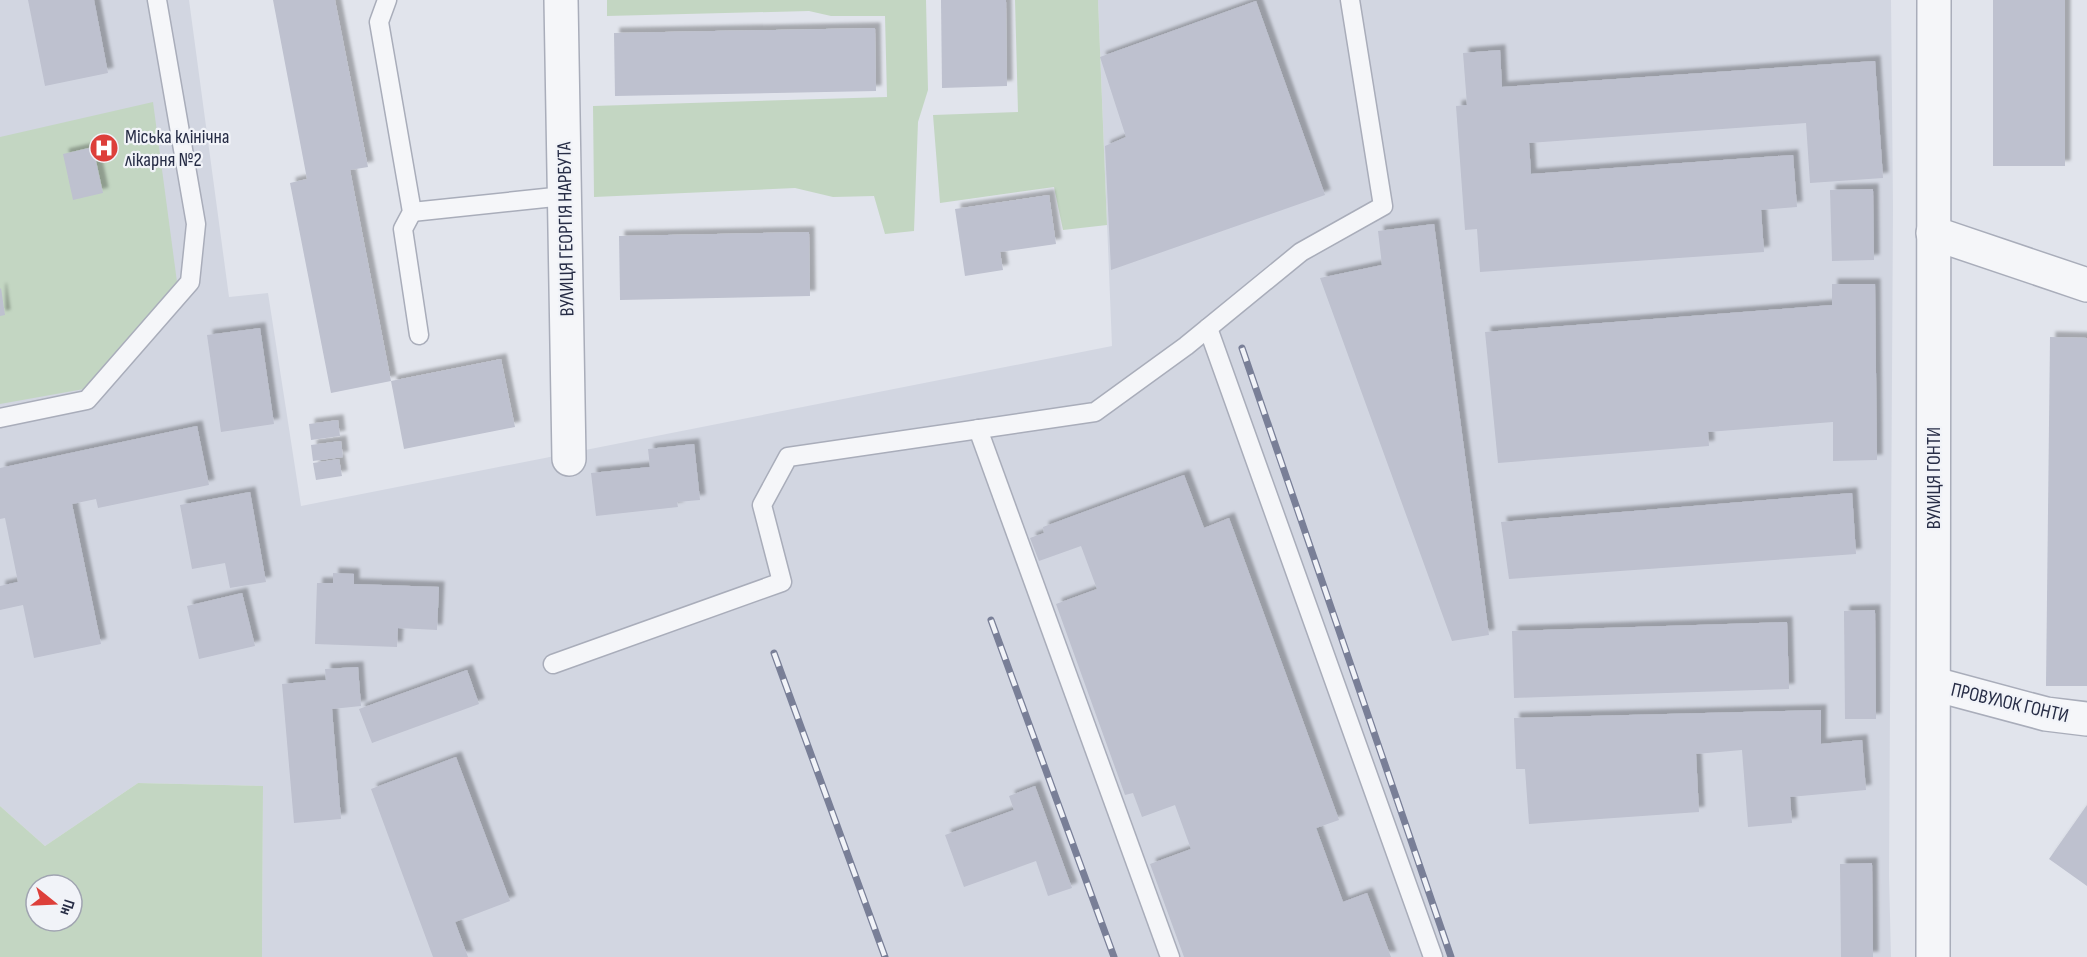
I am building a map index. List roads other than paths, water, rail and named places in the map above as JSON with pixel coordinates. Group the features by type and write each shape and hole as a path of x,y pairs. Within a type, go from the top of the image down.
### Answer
{"street":[{"name":"ВУЛИЦЯ ГЕОРГІЯ НАРБУТА","path":"561,0 569,459"},
{"name":"ВУЛИЦЯ ГОНТИ","path":"1933,957 1934,0"},
{"path":"1934,233 2087,285"},
{"name":"ПРОВУЛОК ГОНТИ","path":"1934,684 2046,714 2087,719"}],"lane":[{"path":"0,418 87,400 190,282 196,224 157,0"},
{"path":"387,0 379,21 412,212 403,229 419,334"},
{"path":"553,664 782,582 762,505 788,457 1095,412 1186,346 1301,252 1383,206 1350,0"},
{"path":"412,212 564,196"},
{"path":"1208,328 1433,957"},
{"path":"978,429 1170,957"}],"railway":[{"path":"1242,348 1451,957"},
{"path":"991,620 1114,957"},
{"path":"774,653 885,957"}],"place":[{"name":"Міська клінічна лікарня №2","path":"104,148"}]}
